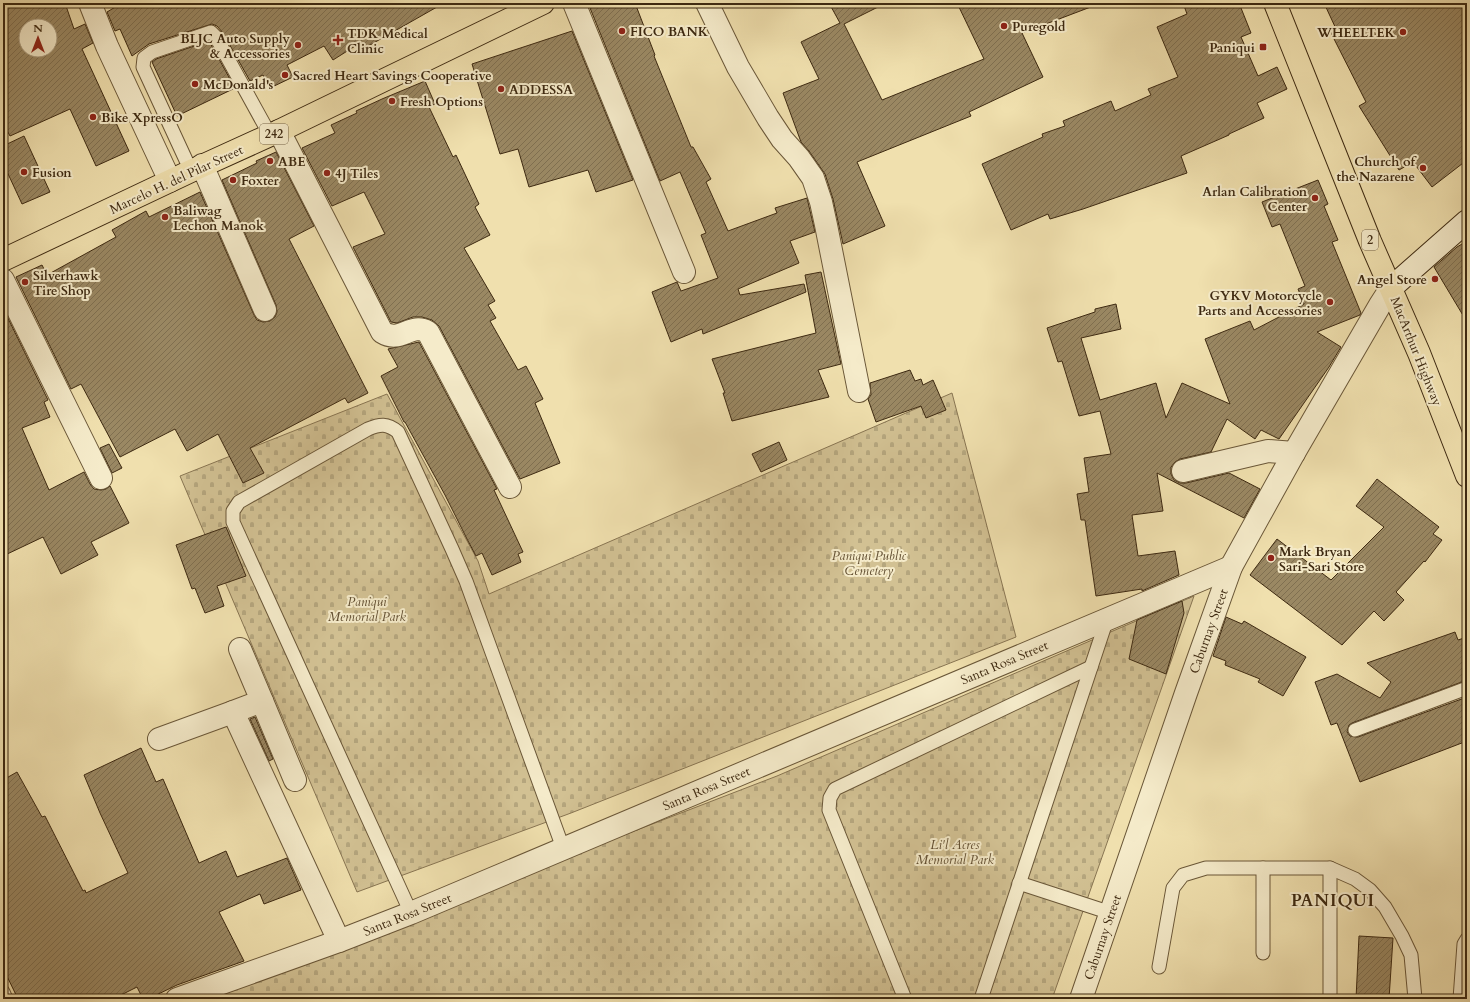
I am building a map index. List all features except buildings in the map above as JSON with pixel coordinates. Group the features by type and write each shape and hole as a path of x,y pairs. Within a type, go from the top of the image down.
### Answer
{"main road":[{"name":"Marcelo H. del Pilar Street","path":"3,260 274,133 542,3"},
{"name":"MacArthur Highway","path":"1275,3 1370,241 1419,353 1467,476"}],"street":[{"path":"90,3 107,46 170,181"},
{"path":"574,3 684,272"},
{"path":"707,3 738,67 768,118 782,139 799,158 813,178 821,202 828,233 859,391"},
{"path":"274,133 382,332 389,336 398,336 413,329 421,328 428,332 510,487"},
{"path":"197,168 265,310"},
{"name":"Caburnay Street","path":"1081,999 1231,567 1294,453 1391,288 1467,221"},
{"path":"3,280 101,478"},
{"path":"1183,471 1268,451 1294,453"},
{"name":"Santa Rosa Street","path":"177,999 339,941 411,913 1231,567"},
{"path":"240,649 295,780"},
{"path":"159,739 262,701"},
{"path":"234,712 339,941"}],"lane":[{"path":"197,168 142,67 144,58 152,52 210,32 216,37 274,133"},
{"path":"411,913 234,522 234,511 239,502 380,424 390,426 398,432 452,549 481,621 563,848"},
{"path":"981,999 1107,619"},
{"path":"905,999 829,810 830,798 835,789 1091,667"},
{"path":"1355,730 1467,688"},
{"path":"1159,967 1173,888 1183,875 1206,868 1330,868 1355,879 1370,890 1385,907 1411,955 1416,999"},
{"path":"1263,868 1263,953"},
{"path":"1330,868 1330,999"},
{"path":"1019,883 1111,913"},
{"path":"1460,999 1464,979 1464,944 1467,939"},
{"path":"3,992 6,999"}],"green space":[{"path":"952,393 1016,637 571,813 357,892 180,476 387,394 478,561 489,594"},
{"name":"Li'l Acres Memorial Park","path":"1194,596 1052,999 198,999 777,776"}],"place":[{"name":"Puregold","path":"1004,26"},
{"name":"FICO BANK","path":"622,31"},
{"name":"WHEELTEK","path":"1403,32"},
{"name":"TDK Medical Clinic","path":"338,40"},
{"name":"BLJC Auto Supply & Accessories","path":"298,45"},
{"name":"Paniqui","path":"1263,47"},
{"name":"Sacred Heart Savings Cooperative","path":"285,75"},
{"name":"McDonald's","path":"195,84"},
{"name":"ADDESSA","path":"501,89"},
{"name":"Fresh Options","path":"392,101"},
{"name":"Bike XpressO","path":"93,117"},
{"name":"ABE","path":"270,161"},
{"name":"Church of the Nazarene","path":"1423,168"},
{"name":"Fusion","path":"24,172"},
{"name":"4J Tiles","path":"327,173"},
{"name":"Foxter","path":"233,180"},
{"name":"Arlan Calibration Center","path":"1315,198"},
{"name":"Baliwag Lechon Manok","path":"165,217"},
{"name":"Angel Store","path":"1435,279"},
{"name":"Silverhawk Tire Shop","path":"25,282"},
{"name":"GYKV Motorcycle Parts and Accessories","path":"1330,302"},
{"name":"Mark Bryan Sari-Sari Store","path":"1271,558"}],"district":[{"name":"PANIQUI","path":"1333,900"}],"park label":[{"name":"Paniqui Public Cemetery","path":"869,562"},
{"name":"Paniqui Memorial Park","path":"367,608"}]}
